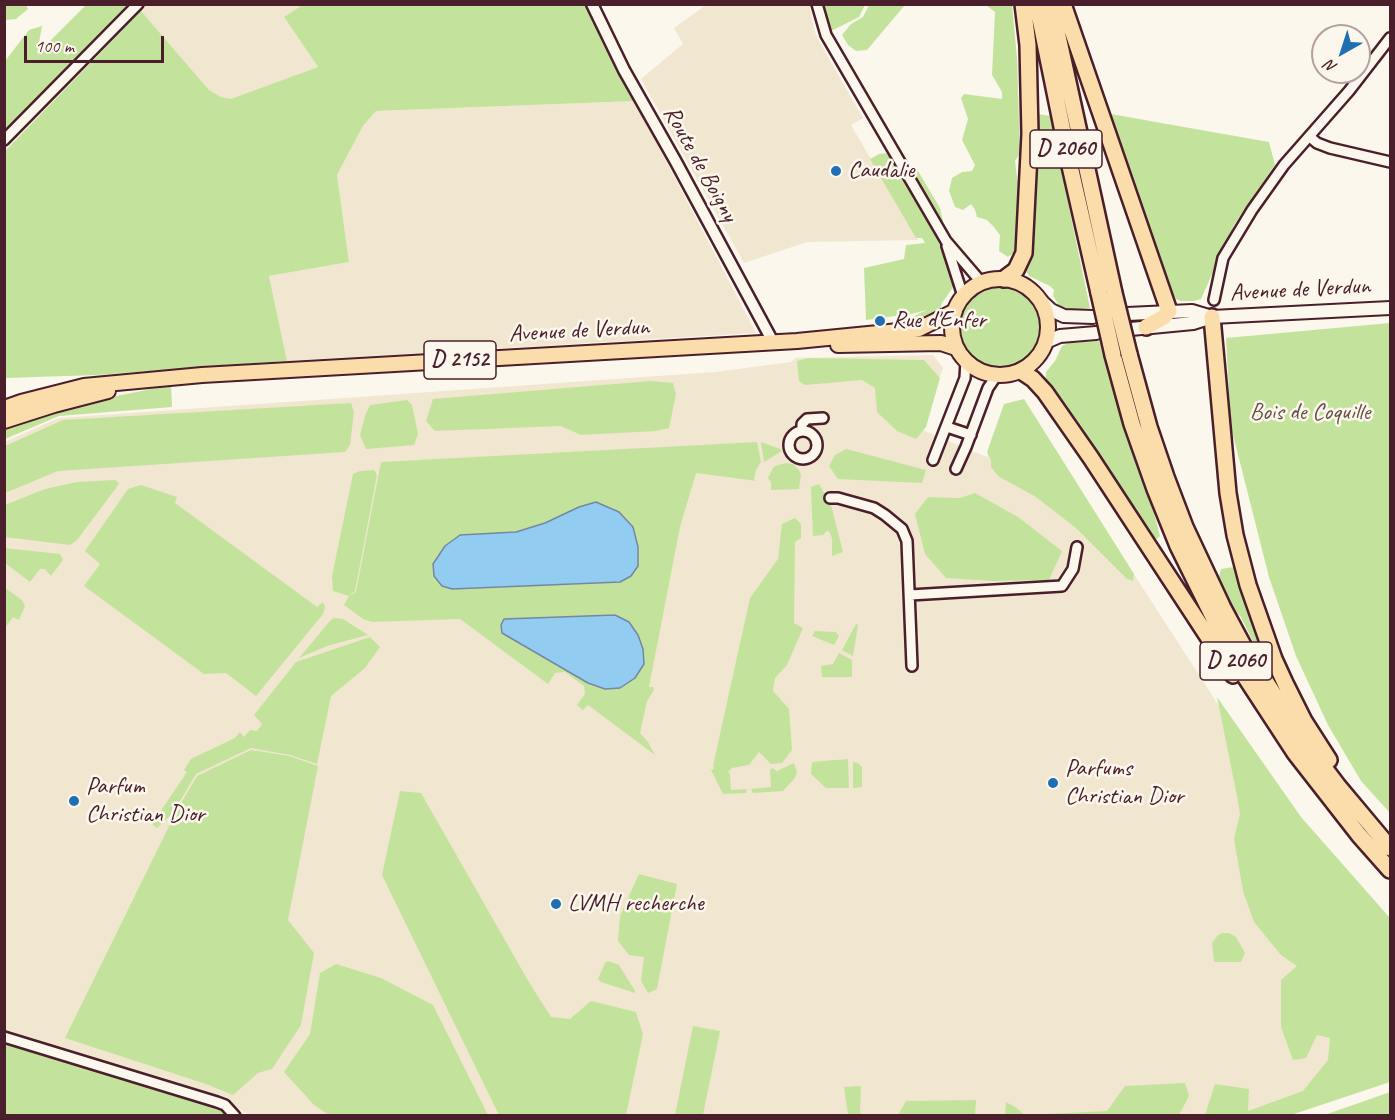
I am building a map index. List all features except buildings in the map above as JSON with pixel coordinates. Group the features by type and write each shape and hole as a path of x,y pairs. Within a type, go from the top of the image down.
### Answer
{"highway":[{"path":"1004,279 1016,270 1024,253 1030,134 1028,45 1023,4"},
{"name":"D 2060","path":"1037,4 1070,166 1106,293 1129,354 1149,427 1185,527 1223,608 1251,659 1304,741 1385,843"},
{"name":"D 2060","path":"1051,4 1106,293 1113,355 1132,424 1155,489 1203,599 1244,675 1278,728 1359,835 1390,870"},
{"path":"1063,4 1169,311 1164,317 1138,328"},
{"path":"1212,317 1228,493 1235,535 1248,585 1274,659 1304,721 1385,843"},
{"path":"1021,371 1045,392 1091,458 1287,756 1326,805 1359,835"}],"main road":[{"path":"1038,298 1045,311 1048,325 1046,342 1035,360 1021,371 997,375 980,371 966,361 956,348 952,328 954,311 963,296 982,282 1004,279 1023,285 1038,298 1051,310 1064,316 1093,317"},
{"name":"Avenue de Verdun","path":"1138,328 1193,323 1212,317 1390,308"},
{"name":"Avenue de Verdun","path":"4,408 84,386 214,375 797,341 919,329 954,311"},
{"name":"Avenue de Verdun","path":"1127,314 1192,311 1212,317"},
{"path":"1046,342 1060,336 1096,333"},
{"name":"Avenue de Verdun","path":"797,341 833,345 941,344 956,348"},
{"name":"Avenue de Verdun","path":"4,421 54,405 148,381"}],"street":[{"path":"4,140 138,4"},
{"name":"Route de Boigny","path":"592,4 624,70 681,170 773,342"},
{"path":"817,4 826,35 946,241 982,282"},
{"path":"1214,300 1223,258 1237,233 1284,165 1310,137 1390,38"},
{"path":"1310,137 1330,148 1390,162"},
{"path":"946,241 963,296"},
{"path":"933,460 965,378 966,361"},
{"path":"956,469 988,388 997,375"},
{"path":"802,431 802,424 807,418 823,418"},
{"path":"947,427 971,435"},
{"path":"830,498 874,508 902,529 907,541 912,666"},
{"path":"910,595 1062,586 1073,569 1077,547"},
{"path":"4,1037 217,1102 235,1116"}],"shaded area":[{"path":"147,4 302,5 284,17 318,67 231,100 221,97 209,90 141,11"},
{"path":"706,5 809,5 820,43 863,118 851,125 918,240 807,242 744,263 641,79 683,44 674,28"},
{"path":"635,101 756,333 287,361 269,276 349,262 337,175 363,126 376,111"},
{"name":"Parfums Christian Dior","path":"933,355 943,368 920,429 987,457 1007,407 1053,449 1241,740 1348,1093 1288,1116 249,1115 227,1102 5,1033 4,442 59,418 715,372 791,362 796,358"}],"green space":[{"path":"5,4 26,5 28,9 16,19 5,20"},
{"path":"86,5 132,5 5,133 5,61 29,30 42,26 37,54"},
{"path":"302,5 585,5 635,101 376,111 363,126 337,175 349,262 269,276 287,361 97,375 5,378 4,152 141,11 209,90 221,97 231,99 318,67 284,17"},
{"path":"823,5 865,5 859,17 829,32"},
{"path":"869,5 905,5 867,50 856,51 848,45 842,35 851,24 863,17"},
{"path":"986,5 1012,5 1017,58 1020,153 1015,161 1018,185 1015,252 1008,257 999,251 1000,235 993,226 987,220 977,217 971,204 963,210 955,207 949,191 952,178 962,172 972,171 975,165 962,140 968,119 961,98 964,94 1002,99 1002,92 992,75 995,12"},
{"path":"1105,113 1269,142 1275,165 1234,225 1201,299 1181,301 1176,299 1170,291"},
{"path":"1038,114 1050,116 1090,308 1068,310 1059,305 1053,296 1054,290 1029,276 1026,271 1038,163 1045,152 1036,145"},
{"path":"886,153 891,157 943,248 956,283 942,303 938,314 930,318 914,318 927,310 866,320 864,268 904,259 906,245 925,243 922,238 916,238 870,159"},
{"path":"910,165 918,171 940,208 943,221 940,225 908,168"},
{"path":"992,286 1008,286 1024,293 1035,304 1042,320 1039,344 1030,358 1008,370 992,370 976,363 965,352 958,336 958,320 965,304 976,293"},
{"name":"Bois de Coquille","path":"1390,323 1390,813 1361,781 1328,725 1296,656 1269,577 1231,427 1226,338"},
{"path":"1099,341 1129,444 1154,513 1160,536 1153,542 1046,381 1046,372 1055,361 1062,346 1068,343"},
{"path":"808,358 924,360 940,378 926,427 916,439 897,431 877,412 875,388 862,380 805,385 799,381 797,361"},
{"path":"651,381 673,383 676,394 669,428 656,431 581,435 561,426 435,431 426,421 433,399"},
{"path":"171,385 172,407 59,416 5,439 5,425 57,408"},
{"path":"1024,399 1134,574 1133,581 1127,579 1076,528 1036,497 998,476 991,467 991,460 987,452 1004,404"},
{"path":"407,400 412,405 418,434 414,445 366,449 360,435 370,405"},
{"path":"351,403 354,412 350,445 345,452 58,471 5,493 5,446 63,420"},
{"path":"757,442 761,462 756,470 754,480 757,481 696,473 680,527 649,687 653,687 654,690 647,701 640,733 655,755 588,705 583,710 577,705 585,694 584,686 565,672 555,673 548,684 460,619 372,622 363,619 344,605 349,596 356,592 381,462"},
{"path":"761,442 780,449 782,451 764,462"},
{"path":"846,449 926,470 922,483 838,479 829,466 835,455"},
{"path":"786,463 793,464 799,470 801,475 799,489 771,490 771,482 768,478 773,468"},
{"path":"374,470 377,475 355,591 349,596 333,591 332,576 353,474"},
{"path":"115,480 119,483 116,488 77,540 70,545 5,537 5,505 45,489 77,482"},
{"path":"819,484 831,505 843,552 832,556 832,538 829,531 823,535 813,536 811,487"},
{"path":"141,485 177,497 175,503 317,607 323,602 325,607 323,614 256,696 226,673 204,674 84,586 100,564 85,551 128,489"},
{"path":"975,493 1018,517 1062,551 1049,580 993,581 946,578 925,554 915,514 928,497 960,498"},
{"path":"795,518 801,524 801,538 795,542 794,623 803,628 787,665 775,678 773,691 789,709 792,750 782,763 771,764 759,752 749,765 732,768 728,772 731,790 747,789 746,793 723,794 711,770 714,769 750,598 778,559 782,524"},
{"path":"5,548 60,554 63,560 51,576 45,569 40,569 30,582 5,563"},
{"path":"1234,567 1237,569 1248,614 1260,645 1258,648 1241,617 1234,610 1219,577 1221,569"},
{"path":"5,588 22,600 25,606 19,620 13,617 5,628"},
{"path":"334,618 343,619 368,635 327,646 299,658 330,621"},
{"path":"856,624 858,625 853,656 842,650"},
{"path":"815,631 836,632 839,636 834,645 812,636"},
{"path":"370,637 380,647 365,668 331,696 317,764 290,755 251,748 196,774 173,813 157,828 152,824 187,772 184,770 191,759 235,738 240,732 244,737 250,730 257,731 262,724 254,715 296,662"},
{"path":"839,653 852,660 852,677 822,677 821,666 833,664"},
{"path":"1217,697 1301,817 1390,918 1390,1082 1291,1115 1205,1115 1215,1084 1249,1089 1248,1111 1303,1091 1328,1060 1330,1038 1317,1035 1306,1058 1293,1060 1281,1027 1281,980 1297,966 1281,955 1254,922 1243,891 1234,839 1240,814"},
{"path":"251,750 289,756 318,766 288,920 314,953 301,1025 272,1069 258,1073 233,1095 65,1038 177,810 197,776"},
{"path":"848,759 849,788 826,788 811,774 812,762"},
{"path":"853,762 862,767 862,787 853,788"},
{"path":"794,763 797,773 783,791 753,793 751,789 771,787 770,770 772,768 777,771"},
{"path":"400,791 421,793 551,1017 570,1019 591,1001 636,1012 643,1034 626,1115 499,1115 382,875"},
{"path":"639,874 677,884 657,989 648,993 641,981 644,957 629,955 618,941 620,916"},
{"path":"1223,933 1236,937 1245,953 1241,962 1214,962 1212,943 1218,935"},
{"path":"608,961 619,965 635,993 598,979"},
{"path":"336,964 381,978 433,1005 488,1115 329,1115 314,1105 284,1072 310,1034 320,973"},
{"path":"693,1026 720,1031 703,1115 675,1115"},
{"path":"5,1044 239,1115 5,1115"},
{"path":"1185,1083 1189,1096 1179,1115 1025,1115 1107,1111 1125,1086"},
{"path":"861,1086 860,1113 864,1115 848,1115 844,1087"},
{"path":"1390,1092 1390,1115 1324,1115 1356,1104"},
{"path":"976,1100 975,1115 898,1115 906,1101"},
{"path":"1006,1102 1015,1107 1025,1115 1005,1115"}],"water":[{"path":"596,502 619,512 633,527 638,547 638,566 631,576 620,582 452,589 442,586 434,576 433,564 445,546 460,535 516,532"},
{"path":"615,615 629,622 638,635 643,649 644,664 635,678 620,688 605,689 588,683 502,633 501,625 504,619"}],"place":[{"name":"Caudalie","path":"836,171"},
{"name":"Rue d'Enfer","path":"880,321"},
{"name":"Parfums Christian Dior","path":"1053,783"},
{"name":"Parfum Christian Dior","path":"74,801"},
{"name":"LVMH recherche","path":"556,904"}]}
